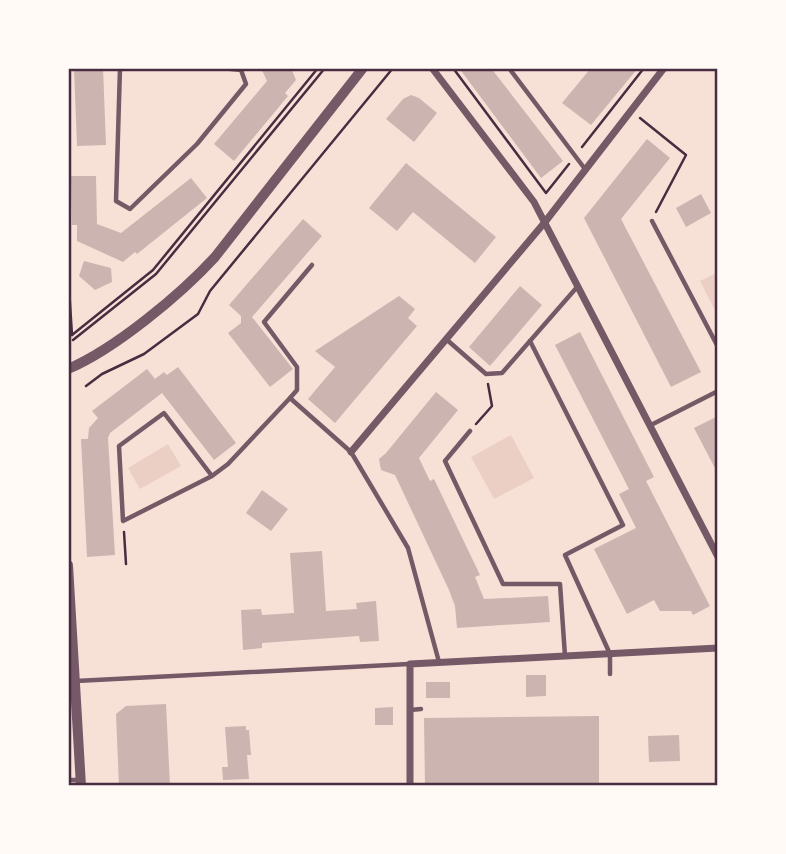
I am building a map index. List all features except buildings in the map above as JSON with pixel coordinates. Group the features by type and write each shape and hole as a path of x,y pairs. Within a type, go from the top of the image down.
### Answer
{"street":[{"path":"68,369 106,348 196,278 362,68"},
{"path":"432,68 534,202 718,558"},
{"path":"351,452 545,222 664,68"},
{"path":"68,565 72,681 81,783"},
{"path":"410,786 410,664 718,648"}],"lane":[{"path":"120,68 116,201 130,209 197,144 246,84 241,70 222,68"},
{"path":"509,68 585,170"},
{"path":"652,221 718,347"},
{"path":"212,476 164,413 119,446 123,521 212,476 228,464 296,390 298,367 264,322 312,265"},
{"path":"446,339 486,374 502,373 578,286"},
{"path":"530,341 623,525 565,555 610,654 610,674"},
{"path":"650,426 718,391"},
{"path":"289,398 351,452 408,548 439,662"},
{"path":"470,431 445,461 503,584 560,584 565,657"},
{"path":"72,681 410,664"},
{"path":"410,710 421,709"},
{"path":"68,780 81,783"}],"path":[{"path":"68,272 72,335 153,270 318,68"},
{"path":"73,340 156,274 325,68"},
{"path":"631,111 686,155 652,221"},
{"path":"470,431 492,406 486,374"},
{"path":"123,521 126,564"}],"shaded area":[{"path":"718,272 718,316 700,281"},
{"path":"511,435 534,478 494,499 471,457"},
{"path":"168,444 181,466 140,489 128,468"}]}
